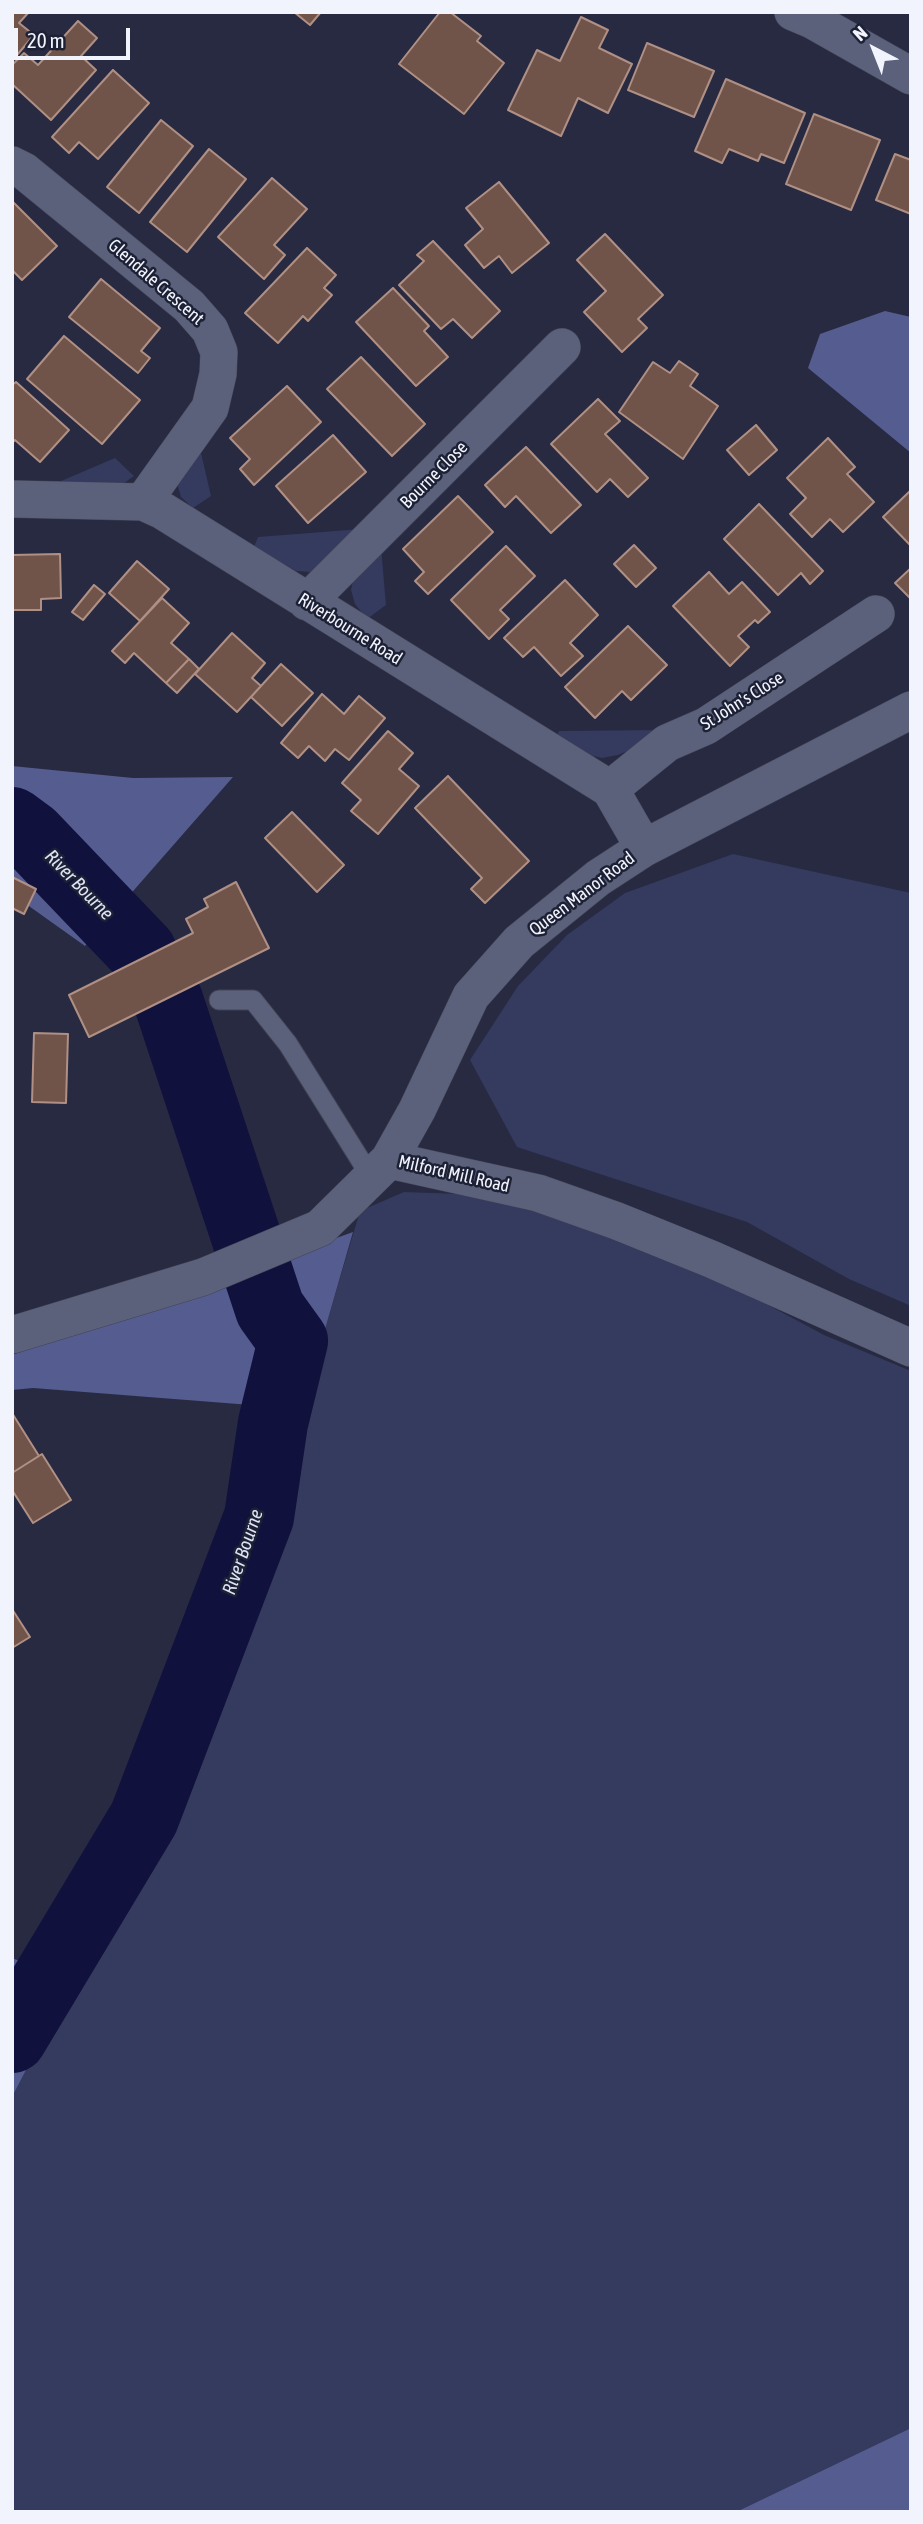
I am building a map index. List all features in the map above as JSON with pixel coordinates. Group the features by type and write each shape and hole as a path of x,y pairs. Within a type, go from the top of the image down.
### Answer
{"street":[{"path":"793,12 911,76"},
{"name":"Glendale Crescent","path":"12,166 24,171 189,306 210,330 219,352 218,374 210,408 143,502"},
{"name":"Bourne Close","path":"307,602 562,347"},
{"name":"Riverbourne Road","path":"12,499 143,502 163,511 610,789 644,848"},
{"name":"St John's Close","path":"610,789 667,743 706,726 876,614"},
{"name":"Queen Manor Road","path":"380,1168 423,1098 471,996 519,942 598,878 644,848 911,710"},
{"name":"Milford Mill Road","path":"12,1335 203,1277 320,1228 380,1168 538,1193 617,1221 710,1259 911,1348"}],"lane":[{"path":"219,1000 253,1000 380,1168"}],"shaded area":[{"path":"885,311 911,317 911,453 808,368 820,334"},
{"path":"199,444 211,496 193,508 181,497 177,483"},
{"path":"115,458 134,476 117,488 68,487 61,481"},
{"path":"361,529 328,561 311,572 296,571 254,547 258,537"},
{"path":"381,547 386,605 367,619 355,604 351,590 354,576"},
{"path":"661,730 637,747 602,758 585,754 556,738 559,731"},
{"path":"12,766 133,778 233,777 85,946 12,894"},
{"path":"733,854 911,893 911,1306 849,1279 747,1222 517,1147 470,1060 518,986 567,935 625,893"},
{"path":"404,1192 460,1194 528,1206 664,1249 824,1335 911,1371 911,2428 736,2512 12,2512 12,2097 205,1731 360,1211"},
{"path":"353,1232 302,1409 33,1388 12,1390 12,1355"},
{"path":"12,1958 72,1982 12,2097"},
{"path":"911,2428 911,2512 736,2512"}],"building":[{"path":"12,12 29,12 19,23 34,35 12,61"},
{"path":"294,12 321,12 310,25"},
{"path":"440,12 450,12 481,36 477,41 504,63 464,114 399,64"},
{"path":"581,17 608,30 599,48 632,64 608,113 578,98 561,136 508,110 537,50 560,61"},
{"path":"78,21 97,38 81,56 96,70 51,120 12,84 12,65 24,53 38,65"},
{"path":"647,43 714,71 694,117 628,90"},
{"path":"113,70 149,103 98,159 79,142 69,153 52,137"},
{"path":"726,79 805,113 784,163 761,154 758,161 729,149 722,163 695,151"},
{"path":"814,114 880,140 851,210 786,184"},
{"path":"161,120 193,146 139,213 107,187"},
{"path":"209,149 246,179 187,252 150,222"},
{"path":"895,154 911,160 911,214 876,200"},
{"path":"272,178 307,209 274,245 285,255 264,279 218,237"},
{"path":"499,182 549,243 512,273 499,256 484,268 465,245 483,229 466,208"},
{"path":"12,201 57,246 22,280 12,270"},
{"path":"605,234 663,295 638,319 647,328 622,352 584,312 606,291 577,260"},
{"path":"433,241 500,311 472,338 453,319 441,329 399,285 424,261 417,255"},
{"path":"307,248 336,275 324,288 332,295 308,321 303,316 278,343 245,313"},
{"path":"101,279 160,328 141,351 150,358 138,373 69,317"},
{"path":"393,288 429,326 424,331 448,357 416,386 356,322"},
{"path":"64,336 140,400 102,444 27,379"},
{"path":"361,357 425,424 392,456 327,389"},
{"path":"679,361 698,374 690,386 718,406 683,459 619,412 653,362 670,373"},
{"path":"16,382 69,430 40,462 15,440 12,443 12,385"},
{"path":"287,386 321,422 254,485 240,469 250,459 230,438"},
{"path":"598,399 620,421 605,434 648,478 628,497 610,479 597,492 551,444"},
{"path":"756,425 777,450 749,475 727,450"},
{"path":"333,435 366,472 308,523 276,486"},
{"path":"828,438 855,467 847,474 874,502 843,532 830,519 812,537 790,514 806,498 787,478"},
{"path":"526,447 581,505 551,533 516,496 505,507 485,485"},
{"path":"911,492 911,546 883,517"},
{"path":"458,496 493,532 428,594 415,581 424,572 403,549"},
{"path":"759,504 823,571 810,584 801,573 778,595 724,539"},
{"path":"634,545 656,568 636,587 614,564"},
{"path":"506,546 535,576 500,610 509,619 489,639 451,600"},
{"path":"60,554 61,598 41,599 41,610 12,610 12,555"},
{"path":"137,561 169,589 140,621 109,593"},
{"path":"911,568 911,599 895,583"},
{"path":"709,572 729,594 742,582 770,612 758,623 755,620 738,636 749,647 730,666 673,606"},
{"path":"565,580 598,615 570,643 583,656 561,676 534,647 523,657 504,638"},
{"path":"94,585 105,594 83,620 72,612"},
{"path":"162,598 189,623 171,643 189,659 166,683 134,653 125,663 112,651"},
{"path":"628,626 667,665 631,700 622,691 595,718 565,687"},
{"path":"232,633 265,663 252,678 261,686 237,712 195,674"},
{"path":"189,659 199,669 177,693 166,683"},
{"path":"281,664 313,693 282,726 251,697"},
{"path":"322,694 344,714 359,696 385,718 349,760 335,749 325,761 309,746 298,758 281,743"},
{"path":"388,731 413,753 399,769 419,786 378,834 351,811 361,800 342,783"},
{"path":"448,776 529,861 485,903 471,889 482,878 415,808"},
{"path":"292,812 344,865 317,892 265,838"},
{"path":"12,877 36,889 24,914 12,908"},
{"path":"236,882 269,948 89,1037 69,995 193,933 186,919 208,907 204,899"},
{"path":"34,1033 68,1034 66,1103 32,1102"},
{"path":"12,1413 39,1456 12,1473"},
{"path":"42,1454 71,1500 33,1523 12,1490 12,1473"},
{"path":"12,1609 30,1637 12,1648"}],"waterway":[{"name":"River Bourne","path":"12,822 31,836 142,952"},
{"name":"River Bourne","path":"12,2038 144,1818 259,1517 273,1423 293,1341 270,1309 168,1000"}]}
